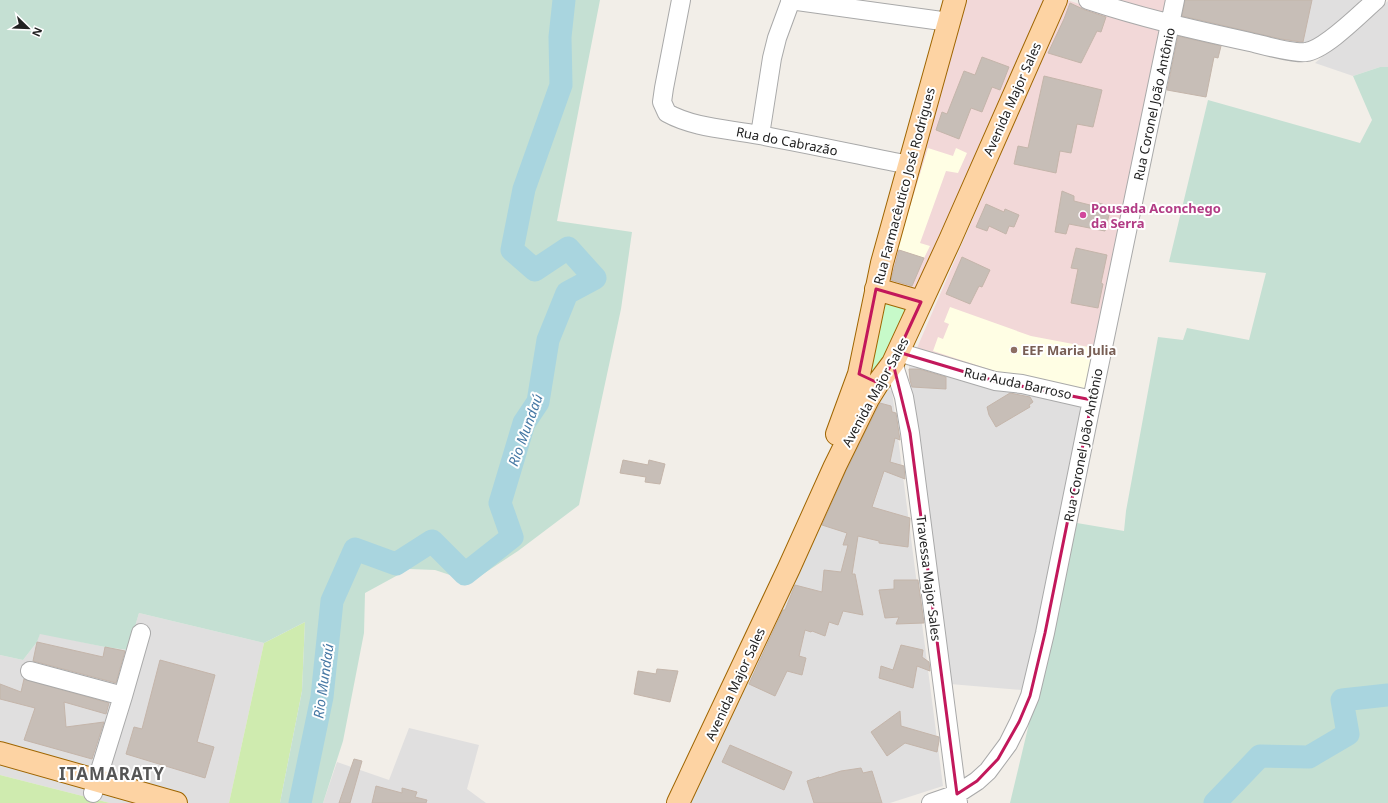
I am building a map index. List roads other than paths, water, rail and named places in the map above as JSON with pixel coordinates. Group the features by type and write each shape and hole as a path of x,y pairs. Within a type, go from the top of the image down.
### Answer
{"main road":[{"name":"Rua Farmacêutico José Rodrigues","path":"868,378 876,289 955,0"},
{"name":"Avenida Major Sales","path":"664,803 799,530 835,466 868,399 868,378 896,357 950,240 1056,0"},
{"path":"876,289 921,302"},
{"name":"Avenida Major Sales","path":"678,803 752,648 799,530"},
{"path":"4,761 95,787 176,803"},
{"path":"95,787 126,803"}],"street":[{"name":"Rua do Cabrazão","path":"681,0 662,102 667,113 678,119 702,125 909,165"},
{"path":"760,135 772,58 790,0 949,22"},
{"path":"1088,0 1170,25 1258,44 1307,52 1328,42 1376,0"},
{"name":"Rua Coronel João Antônio","path":"931,803 958,799 998,759 1008,744 1030,696 1046,633 1092,400 1175,0"},
{"name":"Rua Auda Barroso","path":"896,357 995,381 1022,384 1092,400"},
{"name":"Travessa Major Sales","path":"896,357 910,433 958,799"},
{"path":"95,787 141,633"},
{"path":"30,671 123,696"}],"waterway":[{"name":"Rio Mundaú","path":"300,803 322,697 332,601 355,549 396,564 432,541 465,574 512,537 500,503 524,423 538,402 548,340 567,293 595,278 568,248 535,270 512,250 524,189 561,85 560,37 564,0"},
{"path":"1215,803 1260,756 1309,757 1348,734 1342,700 1388,695"}],"place":[{"name":"Pousada Aconchego da Serra","path":"1083,215"},
{"name":"EEF Maria Julia","path":"1014,350"}],"district":[{"name":"ITAMARATY","path":"112,773"}]}
